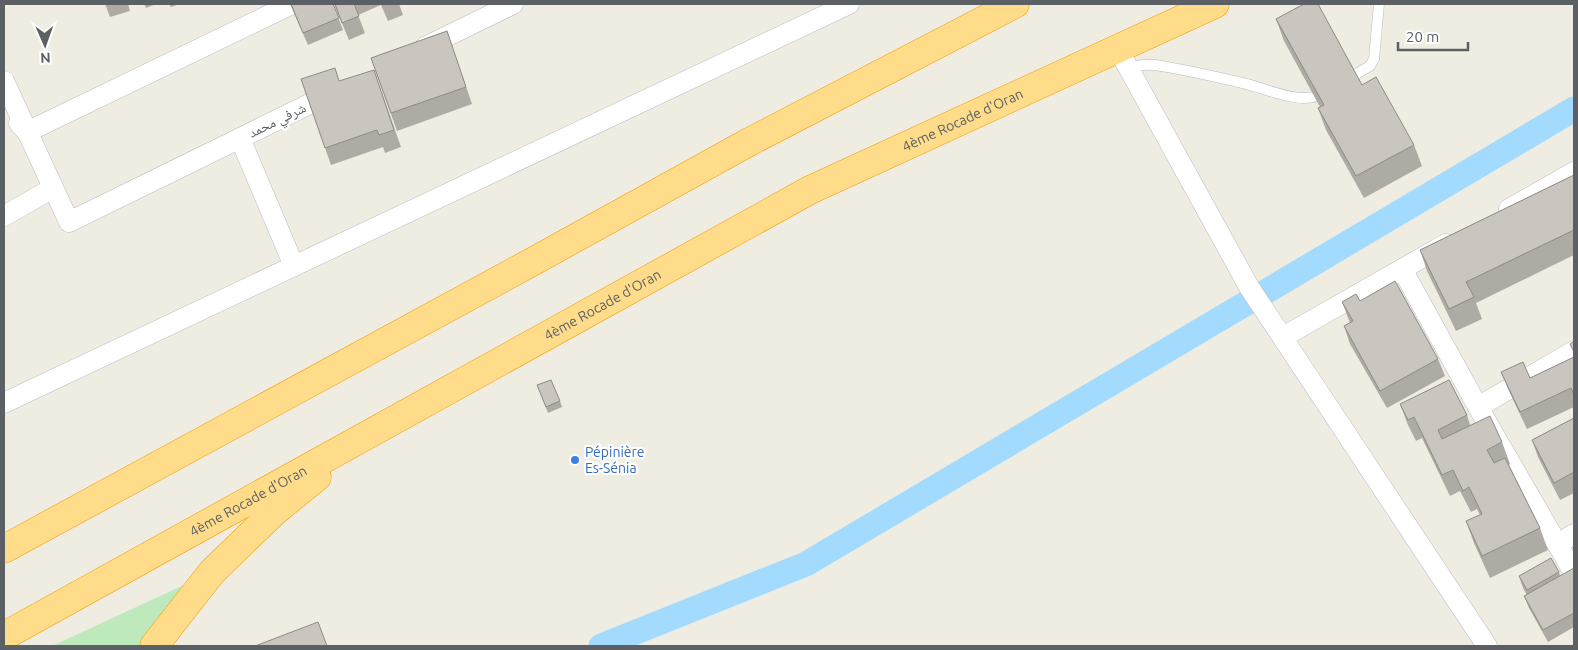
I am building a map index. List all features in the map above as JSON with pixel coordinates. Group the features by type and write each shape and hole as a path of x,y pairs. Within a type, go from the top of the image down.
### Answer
{"highway":[{"path":"4,549 751,141 1015,4"},
{"name":"4ème Rocade d'Oran","path":"4,636 810,190 1123,58 1215,4"},
{"path":"154,646 212,572 274,512 307,484 393,421"}],"street":[{"path":"27,132 292,4"},
{"path":"407,56 513,4"},
{"path":"4,403 849,4"},
{"path":"1123,58 1249,287 1487,646"},
{"path":"4,81 53,188 4,216"},
{"name":"شرفي محمد","path":"53,188 69,222 354,82"},
{"path":"4,107 27,132"},
{"path":"240,138 294,266"},
{"path":"1497,216 1574,172"},
{"path":"1283,337 1462,235"},
{"path":"1402,270 1478,407 1566,539 1574,573"},
{"path":"1478,407 1574,351"}],"lane":[{"path":"1123,58 1240,82 1291,96 1316,97 1372,63 1376,55 1379,4"}],"green space":[{"path":"212,572 142,646 52,646"}],"building":[{"path":"291,4 333,4 339,18 303,33"},
{"path":"335,4 354,4 359,16 342,23"},
{"path":"1304,4 1318,4 1362,85 1376,77 1414,145 1356,176 1318,108 1324,105 1276,19"},
{"path":"447,31 466,87 391,113 371,58"},
{"path":"335,68 339,81 374,70 394,130 379,135 377,130 325,148 301,79"},
{"path":"1574,175 1574,230 1466,282 1474,297 1449,309 1420,250"},
{"path":"1395,281 1438,359 1380,391 1344,326 1353,321 1342,302 1356,294 1360,301"},
{"path":"1574,341 1574,352 1570,344"},
{"path":"1574,357 1574,395 1571,388 1520,412 1501,372 1523,362 1530,378"},
{"path":"551,380 560,401 546,407 537,385"},
{"path":"1449,380 1467,415 1438,430 1442,439 1490,416 1502,442 1487,450 1494,463 1505,458 1540,528 1482,556 1466,521 1482,514 1469,487 1463,491 1453,470 1442,475 1414,417 1408,420 1400,404"},
{"path":"1574,418 1574,472 1554,483 1532,440"},
{"path":"1551,558 1559,572 1527,590 1519,576"},
{"path":"1574,568 1574,613 1543,630 1524,596"},
{"path":"318,622 327,646 255,646"}],"waterway":[{"path":"601,646 806,564 1574,109"}],"place":[{"name":"Pépinière Es-Sénia","path":"575,460"}]}
